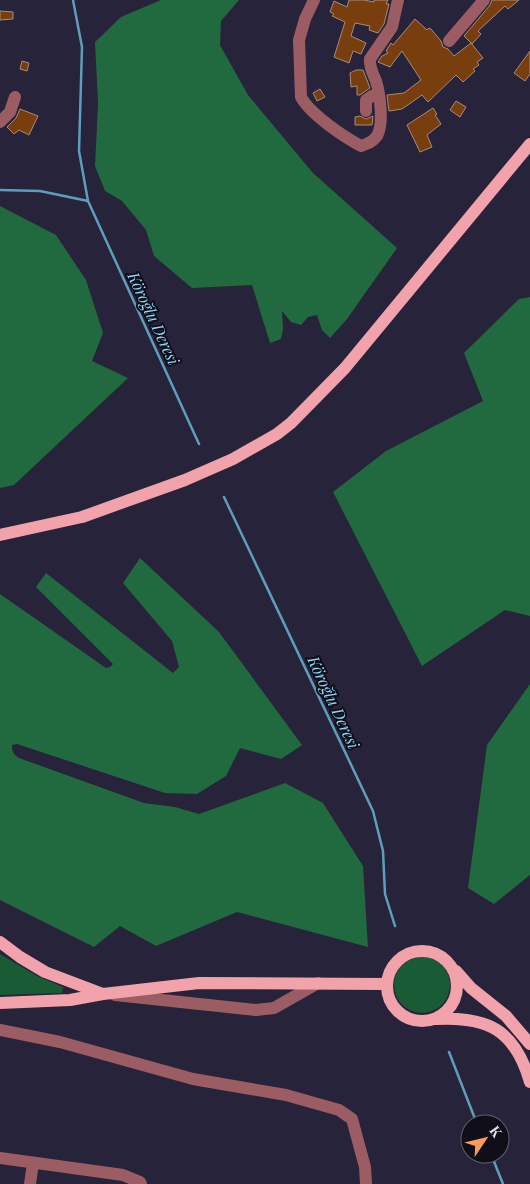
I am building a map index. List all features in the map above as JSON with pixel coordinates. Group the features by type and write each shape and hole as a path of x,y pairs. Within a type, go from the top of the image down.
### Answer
{"main road":[{"path":"0,535 82,517 185,480 233,458 291,424 345,368 530,144"},
{"path":"0,942 45,972 103,994"},
{"path":"530,1044 506,1016 471,988 447,962 432,953 427,951 415,952 404,956 395,963 389,973 388,995 393,1005 401,1014 411,1019 422,1021 470,1020 499,1031 513,1044 525,1066 530,1082"},
{"path":"433,1020 451,1006 456,995 456,977 447,962"},
{"path":"0,1003 70,1000 103,994 199,983 387,984"}],"street":[{"path":"314,0 304,19 299,40 301,97 306,105 338,132 361,146 372,142 378,135 382,120 370,58 392,27 398,0"},
{"path":"449,41 484,0"},
{"path":"366,111 366,100 378,95"},
{"path":"0,122 10,112 15,97"},
{"path":"103,994 256,1010 274,1008 318,983"},
{"path":"0,1030 60,1042 193,1079 286,1095 339,1110 352,1119 364,1167 366,1184"},
{"path":"0,1158 123,1175 142,1184"},
{"path":"30,1184 33,1163"}],"green space":[{"path":"161,0 239,0 221,21 220,45 248,95 313,173 397,248 347,319 330,338 322,330 317,315 308,317 301,325 291,322 282,311 283,329 281,339 270,343 252,285 192,288 154,256 146,230 122,201 105,191 95,166 98,103 95,42 121,17"},
{"path":"0,206 56,235 86,280 103,333 92,361 128,378 14,485 0,488"},
{"path":"530,297 530,616 505,610 422,666 333,492 386,451 483,401 464,353 519,299"},
{"path":"140,558 219,632 302,745 281,759 240,748 226,776 197,794 165,793 17,744 12,745 13,753 19,758 144,803 175,807 199,814 285,783 323,803 363,866 368,947 237,912 156,946 120,926 94,947 0,900 0,594 106,668 110,667 113,664 36,587 46,573 173,673 179,667 172,641 123,583"},
{"path":"530,684 530,875 494,904 468,888 487,745"},
{"path":"0,954 37,976 63,987 62,993 0,995"},
{"path":"416,957 428,957 438,961 446,969 450,985 446,1001 438,1009 428,1013 416,1013 406,1009 398,1001 394,991 394,979 398,969 406,961"}],"building":[{"path":"349,0 374,2 374,0 388,0 386,4 389,4 384,24 378,33 369,30 370,26 355,23 351,36 366,43 361,54 353,51 349,63 334,57 345,22 332,16 334,14 330,12 334,1 347,7"},
{"path":"492,0 519,0 508,9 505,6 478,31 481,34 472,44 464,36"},
{"path":"0,11 13,12 13,19 0,20"},
{"path":"415,19 427,30 431,29 441,41 443,47 448,49 454,56 471,43 483,58 477,62 479,65 473,69 475,71 463,82 456,75 428,102 422,95 402,109 389,111 387,95 404,93 421,80 402,51 390,67 378,62 382,56 388,53 386,51 391,43 393,45"},
{"path":"530,51 530,74 525,81 514,73"},
{"path":"22,61 29,63 27,71 20,69"},
{"path":"356,70 363,70 370,88 360,95 357,95 357,86 351,87 350,73"},
{"path":"320,89 325,97 317,101 313,93"},
{"path":"456,101 466,107 460,117 450,110"},
{"path":"433,108 441,124 427,135 432,147 420,152 407,125"},
{"path":"20,109 38,116 29,135 19,130 14,134 7,127 16,118"},
{"path":"360,116 366,119 373,116 372,125 355,125 355,117"}],"waterway":[{"name":"Köroğlu Deresi","path":"73,0 82,47 79,151 88,201 199,444"},
{"name":"Köroğlu Deresi","path":"0,190 40,191 88,201"},
{"name":"Köroğlu Deresi","path":"224,497 373,811 383,851 385,894 395,926"},
{"name":"Köroğlu Deresi","path":"449,1052 473,1114"},
{"name":"Köroğlu Deresi","path":"495,1164 503,1184"}]}
